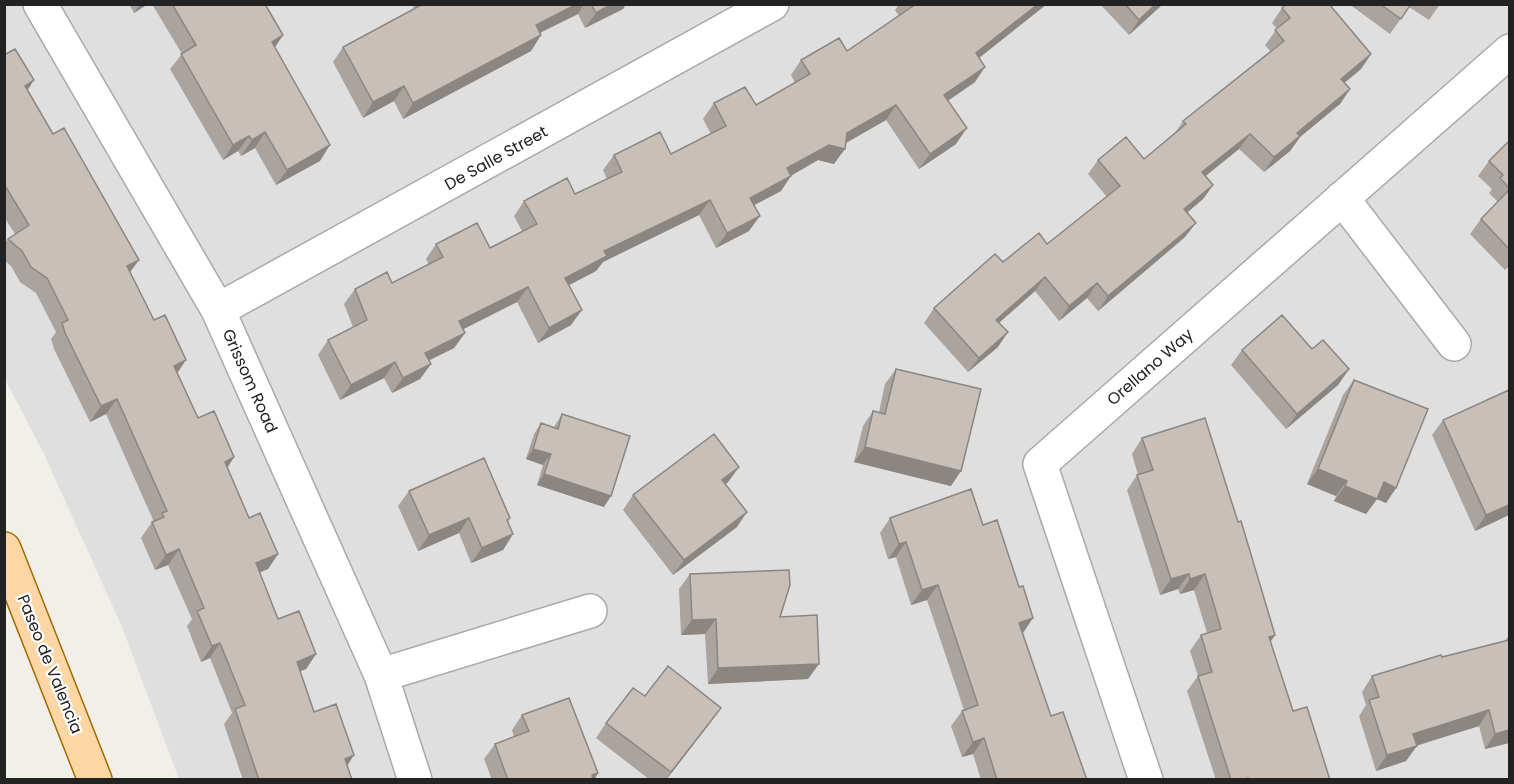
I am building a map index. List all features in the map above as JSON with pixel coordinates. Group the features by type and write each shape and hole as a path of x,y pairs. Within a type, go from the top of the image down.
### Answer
{"main road":[{"name":"Paseo de Valencia","path":"4,549 95,780"}],"street":[{"name":"Grissom Road","path":"40,4 218,310 381,675 416,780"},
{"name":"De Salle Street","path":"218,310 772,4"},
{"name":"Orellano Way","path":"1146,780 1040,464 1509,51"},
{"path":"1342,198 1454,344"},
{"path":"381,675 590,611"}],"shaded area":[{"path":"4,5 1509,5 1509,779 179,779 122,627 44,454 5,379"}],"building":[{"path":"172,4 265,4 283,35 272,42 330,145 287,170 265,132 252,140 249,136 233,145 181,54 196,45"},
{"path":"423,4 577,4 536,25 541,35 413,103 404,86 373,102 343,47"},
{"path":"591,4 612,4 596,13"},
{"path":"912,4 1038,4 976,53 985,67 944,95 967,128 930,154 896,105 847,133 845,149 829,145 787,168 791,176 750,198 760,216 727,233 710,200 604,251 607,256 565,278 582,310 549,328 528,287 459,321 465,333 425,353 431,364 403,378 395,362 351,385 328,340 367,320 355,289 387,272 392,283 443,257 436,244 477,223 490,248 537,224 524,201 567,178 575,194 622,172 614,155 660,132 671,154 726,126 714,103 745,87 756,105 810,74 801,60 839,38 847,51 913,6"},
{"path":"1125,4 1156,4 1139,20"},
{"path":"1286,4 1329,4 1371,54 1341,79 1350,89 1297,133 1300,136 1274,157 1250,134 1202,172 1213,185 1184,209 1196,223 1108,296 1097,283 1069,306 1045,277 996,320 1008,332 979,358 934,308 995,254 1003,262 1039,233 1047,244 1120,186 1098,160 1126,137 1144,159 1186,124 1183,121 1284,41 1275,30 1290,18 1282,8"},
{"path":"1380,4 1411,4 1401,19"},
{"path":"15,49 34,80 25,86 53,134 64,128 139,260 127,266 154,320 165,315 186,360 174,366 198,418 214,411 234,457 225,462 249,518 260,513 278,554 256,563 278,619 299,611 316,654 297,662 314,712 336,704 354,755 345,759 352,780 259,780 235,709 245,705 220,643 212,646 197,611 204,608 179,549 166,555 152,522 164,517 162,513 167,511 117,399 101,406 65,333 62,323 68,320 47,278 31,267 22,251 8,239 29,225 4,184 4,55"},
{"path":"1509,141 1509,188 1500,178 1503,175 1489,161"},
{"path":"1509,190 1509,249 1481,219"},
{"path":"1282,315 1312,349 1323,340 1349,369 1297,414 1242,350"},
{"path":"896,369 981,389 961,471 865,447 873,411 885,414"},
{"path":"1354,380 1428,409 1396,488 1384,482 1377,499 1345,486 1347,481 1318,469"},
{"path":"1509,390 1509,505 1486,515 1443,420"},
{"path":"562,414 630,436 611,496 544,474 551,454 533,449 541,423 558,429"},
{"path":"1205,418 1238,522 1241,521 1275,635 1269,637 1293,711 1307,707 1330,780 1249,780 1248,778 1231,780 1198,676 1212,672 1201,635 1221,629 1205,574 1190,579 1189,574 1171,579 1137,475 1153,470 1142,438"},
{"path":"714,434 739,467 722,480 747,512 684,560 633,495"},
{"path":"484,458 510,518 507,520 513,534 482,548 469,518 429,535 409,491"},
{"path":"971,489 983,525 997,520 1019,587 1023,586 1033,618 1019,623 1051,716 1063,712 1087,780 997,780 984,738 973,742 962,711 978,705 938,585 922,590 906,542 899,544 890,518"},
{"path":"789,570 790,585 780,617 817,615 819,664 718,668 716,619 692,620 690,574"},
{"path":"1509,640 1509,730 1495,734 1489,710 1413,734 1417,746 1387,755 1369,700 1379,697 1372,676 1441,655 1442,657"},
{"path":"668,666 721,708 671,772 606,723 633,688 645,696"},
{"path":"569,698 598,773 592,775 593,780 508,780 495,744 529,731 522,715"}]}
